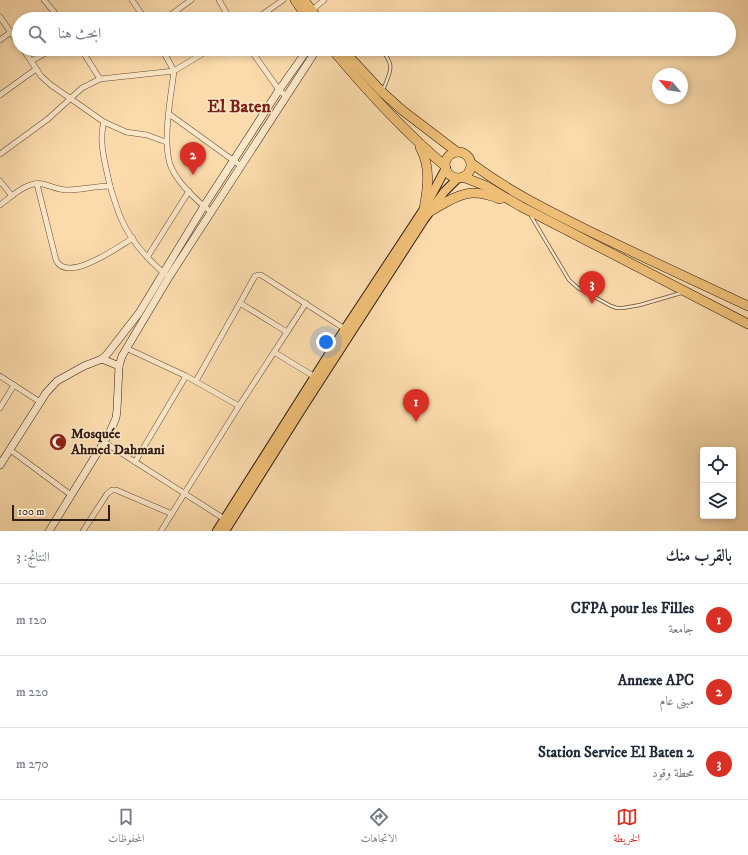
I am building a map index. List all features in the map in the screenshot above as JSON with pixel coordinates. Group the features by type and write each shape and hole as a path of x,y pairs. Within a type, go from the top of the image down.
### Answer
{"highway":[{"path":"295,0 305,12"},
{"path":"304,0 307,12"},
{"path":"338,56 357,79 417,142 446,167 449,174 486,186 524,208 748,324"},
{"path":"349,56 382,92 402,110 457,152 466,155 471,163 499,184 606,239 748,306"},
{"path":"417,142 425,155 427,166 428,181 426,210 457,196 474,192 492,196 524,208"},
{"path":"446,167 446,162 450,156 457,152"},
{"path":"460,178 469,171 471,163"}],"main road":[{"path":"217,531 228,521 426,210 446,167"},
{"path":"225,531 228,521 315,377 327,364 345,329 426,210 460,178"}],"street":[{"path":"44,0 54,12"},
{"path":"132,0 140,12"},
{"path":"175,12 191,0"},
{"path":"219,0 226,12"},
{"path":"266,12 283,0"},
{"path":"311,12 324,0"},
{"path":"0,17 11,32 0,40"},
{"path":"28,56 36,69 51,85 104,122 126,132 147,135 166,142"},
{"path":"31,61 40,56"},
{"path":"85,56 100,79"},
{"path":"166,56 174,71 166,142 171,168 179,180 211,212"},
{"path":"0,154 48,119 82,88 100,79 174,71 199,56"},
{"path":"255,56 279,90 286,96"},
{"path":"50,531 109,434 116,418 118,366 143,314 204,206 279,90 303,56"},
{"path":"166,275 211,212 312,56"},
{"path":"0,95 36,69"},
{"path":"169,114 241,166"},
{"path":"104,122 101,134 104,159 110,186 120,216 132,238 166,275"},
{"path":"0,180 12,196"},
{"path":"0,205 27,186 37,184 64,190 81,190 97,186 110,186"},
{"path":"37,184 56,260 58,265 63,268 89,264 132,238"},
{"path":"148,256 189,191"},
{"path":"196,381 255,276 258,275 265,277 345,329"},
{"path":"240,303 287,332"},
{"path":"161,531 239,406 306,304"},
{"path":"0,465 40,402 57,381 84,366 102,359 143,314"},
{"path":"126,348 196,381 239,406"},
{"path":"274,352 315,377"},
{"path":"102,359 118,366"},
{"path":"0,376 40,402"},
{"path":"135,462 186,376"},
{"path":"0,408 14,385"},
{"path":"104,442 228,521"},
{"path":"10,449 71,495"},
{"path":"83,531 106,495 112,490 116,490 172,514"}],"lane":[{"path":"382,92 392,68 387,56"},
{"path":"524,208 569,280 578,288 610,306 623,308 640,305 687,292"}],"place":[{"name":"Annexe APC","path":"193,175"},
{"name":"Station Service El Baten 2","path":"592,304"},
{"name":"CFPA pour les Filles","path":"416,422"},
{"name":"Mosquée Ahmed Dahmani","path":"58,442"}],"district":[{"name":"El Baten","path":"239,107"}]}
